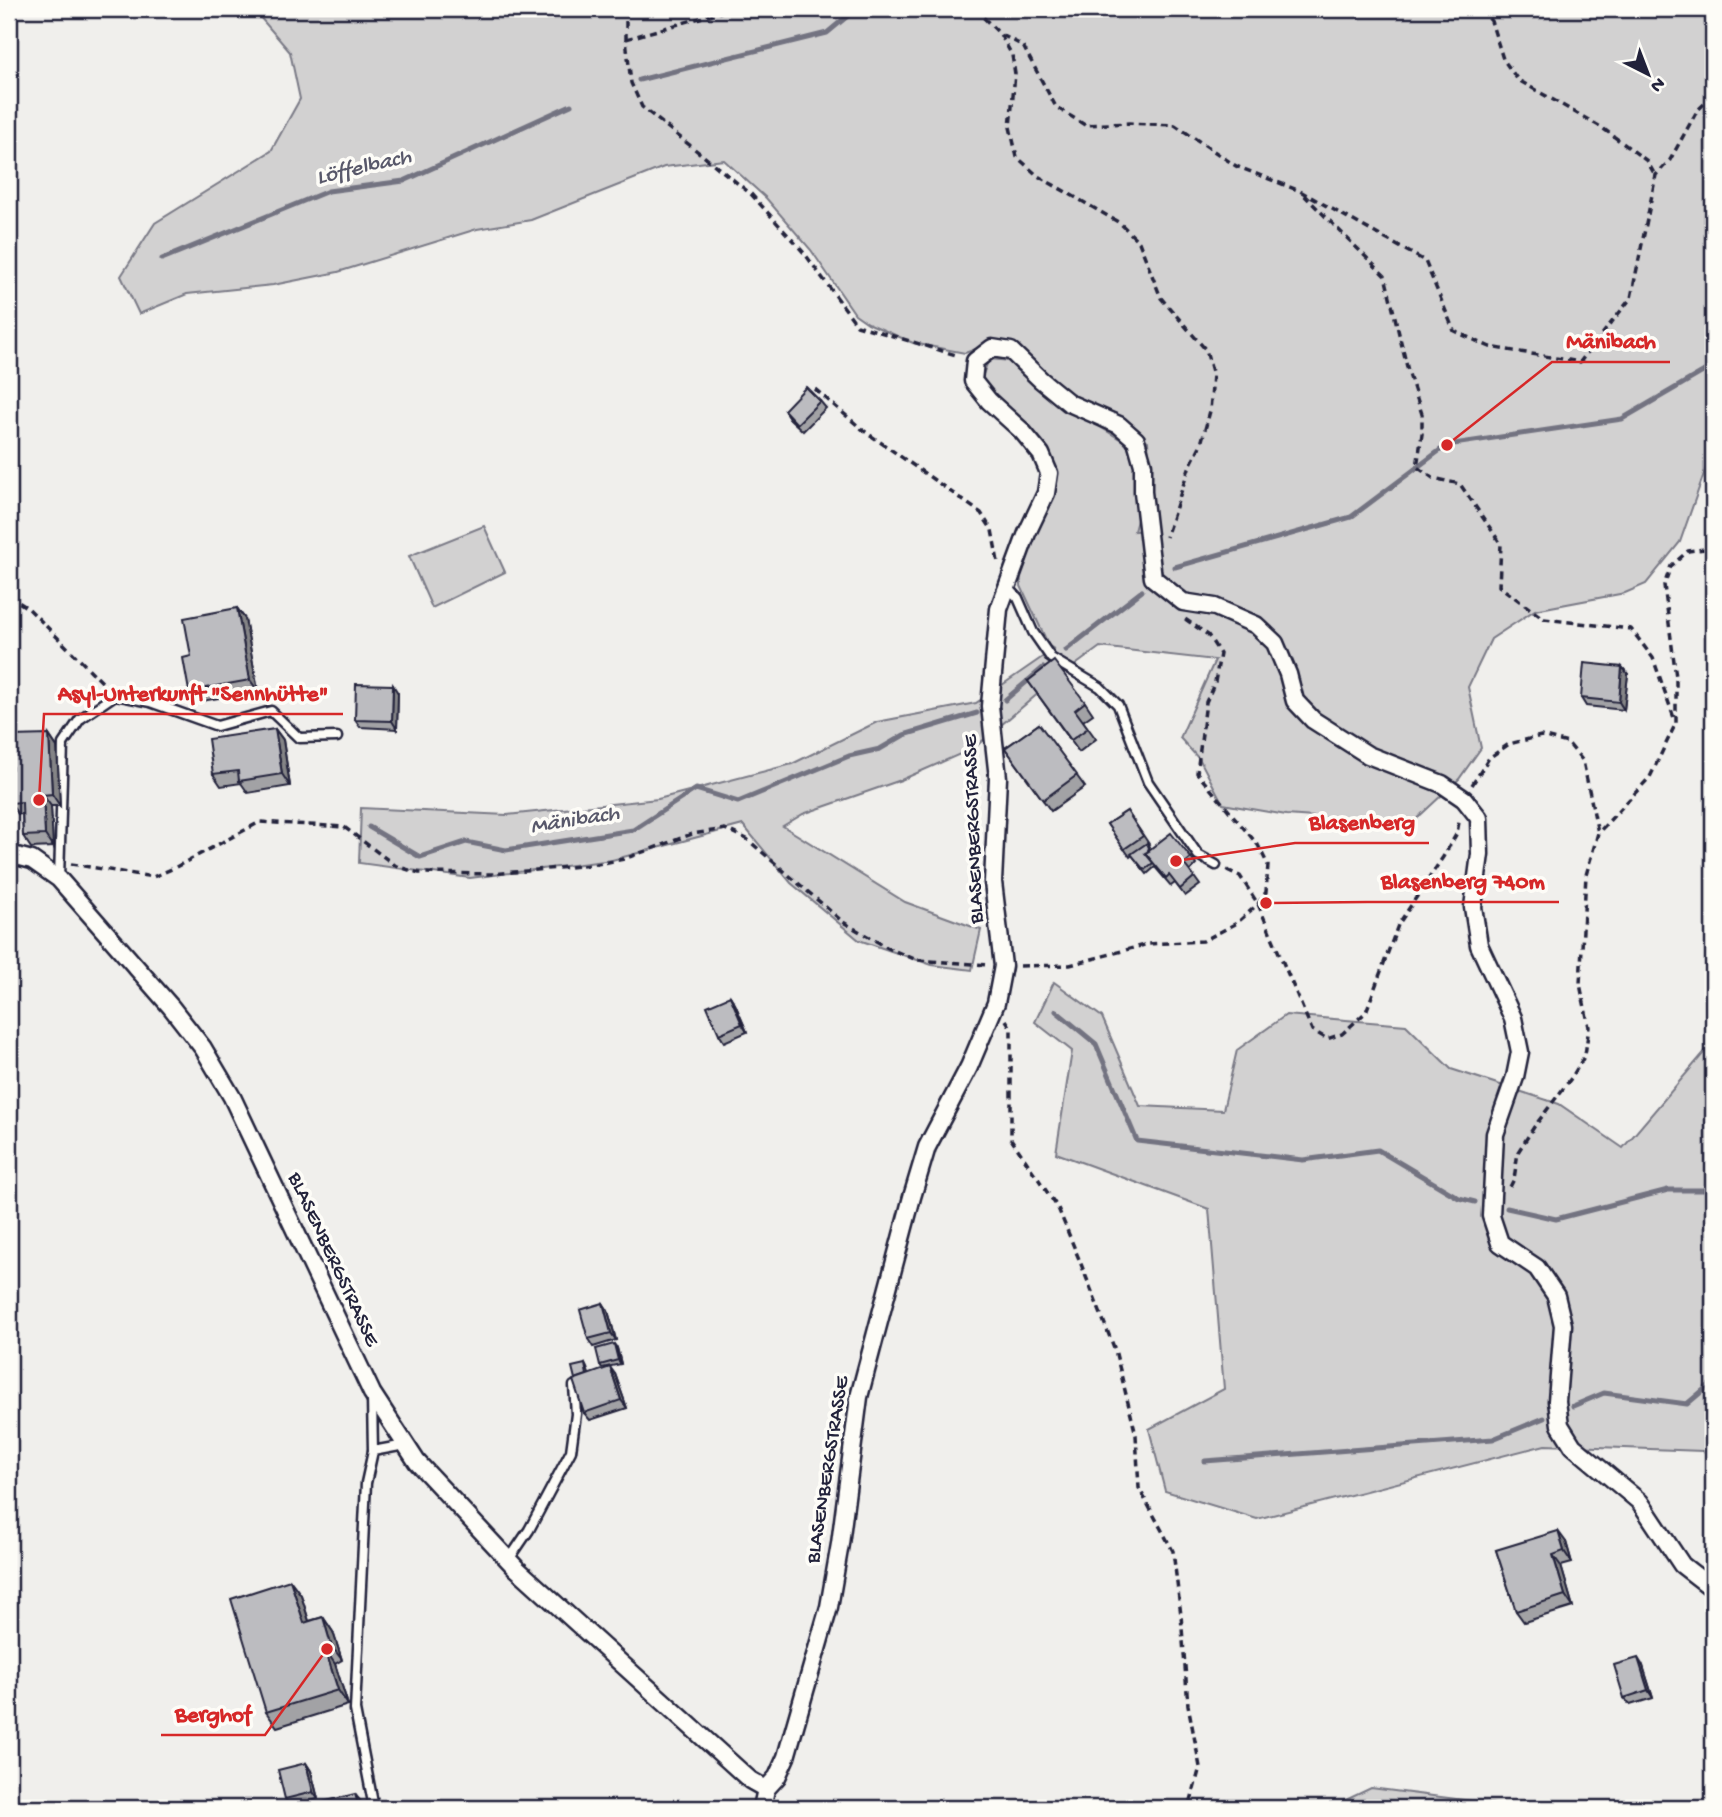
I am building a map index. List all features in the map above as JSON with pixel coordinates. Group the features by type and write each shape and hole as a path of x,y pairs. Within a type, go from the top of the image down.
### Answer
{"street":[{"path":"975,361 992,348 1011,351 1069,402 1119,425 1136,440 1143,465 1143,492 1153,578 1183,602 1215,607 1256,625 1275,643 1288,674 1295,701 1313,720 1368,755 1431,779 1464,799 1479,818 1480,854 1473,907 1479,945 1513,1017 1520,1052 1515,1077 1495,1134 1490,1216 1500,1243 1537,1268 1556,1296 1563,1325 1557,1401 1560,1425 1573,1446 1640,1502 1682,1565 1713,1590"},
{"name":"BLASENBERGSTRASSE","path":"9,854 32,860 59,879 171,1007 203,1048 232,1097 372,1393 417,1462 508,1560 750,1780 766,1789 777,1777 786,1756 829,1607 859,1397 919,1172 927,1147 969,1066 996,1003 1003,966 993,882 998,778 990,706 999,609 1027,533 1045,494 1049,473 1041,454 1022,431 989,401 973,382 975,361"},
{"path":"762,1808 766,1789"}],"lane":[{"path":"1007,586 1018,598 1033,632 1051,658 1101,687 1118,705 1148,782 1198,855 1216,865"},
{"path":"59,879 63,744 80,719 115,695 150,702 217,726 271,711 299,738 337,737"},
{"path":"508,1560 529,1530 571,1451 576,1414 574,1387"},
{"path":"372,1393 373,1451 366,1483 355,1710 374,1808"},
{"path":"373,1451 405,1445"}],"path":[{"path":"626,9 631,83 642,107 751,194 805,254 857,325 975,361"},
{"path":"626,39 721,12 721,9"},
{"path":"975,9 1000,34 1012,55 1015,74 1010,127 1017,157 1038,176 1120,223 1139,242 1161,298 1206,350 1213,374 1210,411 1201,444 1189,468 1165,543"},
{"path":"1481,9 1491,21 1503,59 1518,80 1601,127 1647,160 1656,175"},
{"path":"1000,34 1023,46 1056,107 1085,125 1175,125 1236,166 1300,191 1425,261 1454,331 1490,347 1580,362 1630,298 1656,175 1670,160 1697,111 1713,96"},
{"path":"1300,191 1385,276 1408,371 1422,414 1417,467 1433,478 1460,484 1501,544 1499,586 1544,619 1630,629 1653,658 1676,723"},
{"path":"815,389 863,430 981,513 992,530 998,562 997,572"},
{"path":"1491,1205 1508,1193 1514,1179 1518,1152 1572,1077 1584,1055 1589,1027 1580,984 1586,875 1598,833 1650,777 1676,723 1676,677 1664,585 1671,566 1688,551 1713,548"},
{"path":"9,596 28,608 115,695"},
{"path":"60,862 153,877 260,822 344,827 396,866 419,873 492,874 592,865 624,859 692,834 725,829 747,839 843,922 890,949 918,960 1003,966 1070,965 1148,944 1203,942 1237,923 1258,904 1266,892 1268,865 1258,845 1197,774 1206,702 1215,682 1220,654 1208,635 1176,613"},
{"path":"1216,865 1240,876 1258,904 1312,1030 1327,1039 1342,1034 1366,1012 1398,925 1457,833 1464,799 1489,758 1509,744 1541,736 1569,743 1583,761 1598,833"},
{"path":"996,1003 1011,1028 1011,1139 1058,1208 1086,1276 1115,1350 1136,1435 1139,1488 1174,1551 1188,1705 1200,1767 1189,1808"}],"shaded area":[{"path":"253,9 1713,9 1713,448 1680,542 1646,584 1625,593 1535,610 1491,639 1468,687 1481,748 1459,779 1411,824 1286,815 1223,804 1200,760 1180,738 1215,660 1100,647 1047,686 974,748 901,780 803,814 783,826 905,902 981,930 972,970 932,965 859,940 791,883 743,825 612,860 470,878 359,863 361,808 507,815 658,799 792,764 877,722 976,703 1054,649 1049,646 1021,586 1020,564 1055,491 1058,473 1047,447 995,399 982,377 989,359 1011,361 1082,416 1123,441 1138,460 1138,516 1134,531 1153,529 1148,441 1069,394 1022,352 997,341 965,353 913,343 868,323 855,314 811,250 766,198 724,160 664,167 531,220 477,229 338,272 273,285 187,294 139,314 121,276 155,223 271,151 300,99 290,52"},
{"path":"484,526 505,572 432,608 409,556"},
{"path":"1054,982 1102,1017 1140,1106 1223,1110 1237,1050 1286,1015 1406,1025 1451,1069 1559,1104 1623,1148 1713,1042 1713,1455 1703,1451 1545,1445 1257,1519 1165,1491 1149,1429 1224,1389 1209,1209 1056,1153 1072,1051 1035,1022"},
{"path":"1371,1788 1526,1808 1329,1808"}],"building":[{"path":"806,387 820,401 797,424 784,410"},
{"path":"237,608 250,680 189,691 183,658 191,656 184,618"},
{"path":"1054,661 1085,702 1075,710 1088,728 1071,740 1028,681"},
{"path":"1584,663 1622,667 1619,702 1581,698"},
{"path":"356,684 393,685 392,721 355,720"},
{"path":"1039,724 1077,775 1043,800 1005,748"},
{"path":"275,729 282,774 239,781 238,771 213,774 208,739"},
{"path":"49,735 52,794 43,795 45,835 23,836 22,802 10,803 11,736"},
{"path":"1127,811 1143,836 1124,849 1107,824"},
{"path":"1171,833 1191,858 1184,864 1194,877 1180,889 1169,875 1166,878 1145,853"},
{"path":"1147,843 1149,851 1145,853 1153,863 1144,870 1131,854"},
{"path":"730,996 742,1024 719,1034 707,1006"},
{"path":"603,1303 611,1333 588,1339 580,1310"},
{"path":"614,1344 618,1360 600,1365 596,1349"},
{"path":"585,1364 587,1375 575,1379 572,1367"},
{"path":"610,1367 621,1400 584,1413 573,1380"},
{"path":"1558,1531 1564,1551 1553,1555 1565,1595 1516,1611 1496,1550"},
{"path":"290,1580 304,1623 323,1617 331,1645 325,1649 338,1690 266,1712 231,1599"},
{"path":"1638,1658 1648,1690 1624,1698 1614,1665"},
{"path":"306,1763 313,1792 285,1799 278,1770"},
{"path":"355,1794 359,1808 298,1808"}],"waterway":[{"name":"Löffelbach","path":"639,80 827,33 856,9"},
{"name":"Löffelbach","path":"162,259 328,191 404,181 571,105"},
{"name":"Mänibach","path":"1175,567 1351,517 1447,445 1622,419 1713,366"},
{"name":"Mänibach","path":"1066,650 1142,591"},
{"name":"Mänibach","path":"1005,700 1043,668"},
{"name":"Mänibach","path":"369,827 420,857 466,842 506,850 633,830 696,789 738,802 849,756 880,749 904,735 977,713"},
{"path":"1056,1011 1096,1044 1137,1141 1303,1160 1378,1150 1459,1198 1475,1202"},
{"path":"1507,1208 1556,1219 1668,1190 1713,1190"},
{"path":"1573,1406 1604,1393 1687,1404 1713,1382"},
{"path":"1205,1461 1493,1439 1544,1418"}],"place":[{"name":"Mänibach","path":"1447,445"},
{"name":"Asyl-Unterkunft \"Sennhütte\"","path":"39,800"},
{"name":"Blasenberg","path":"1176,861"},
{"name":"Blasenberg 740m","path":"1266,903"},
{"name":"Berghof","path":"327,1649"}]}
